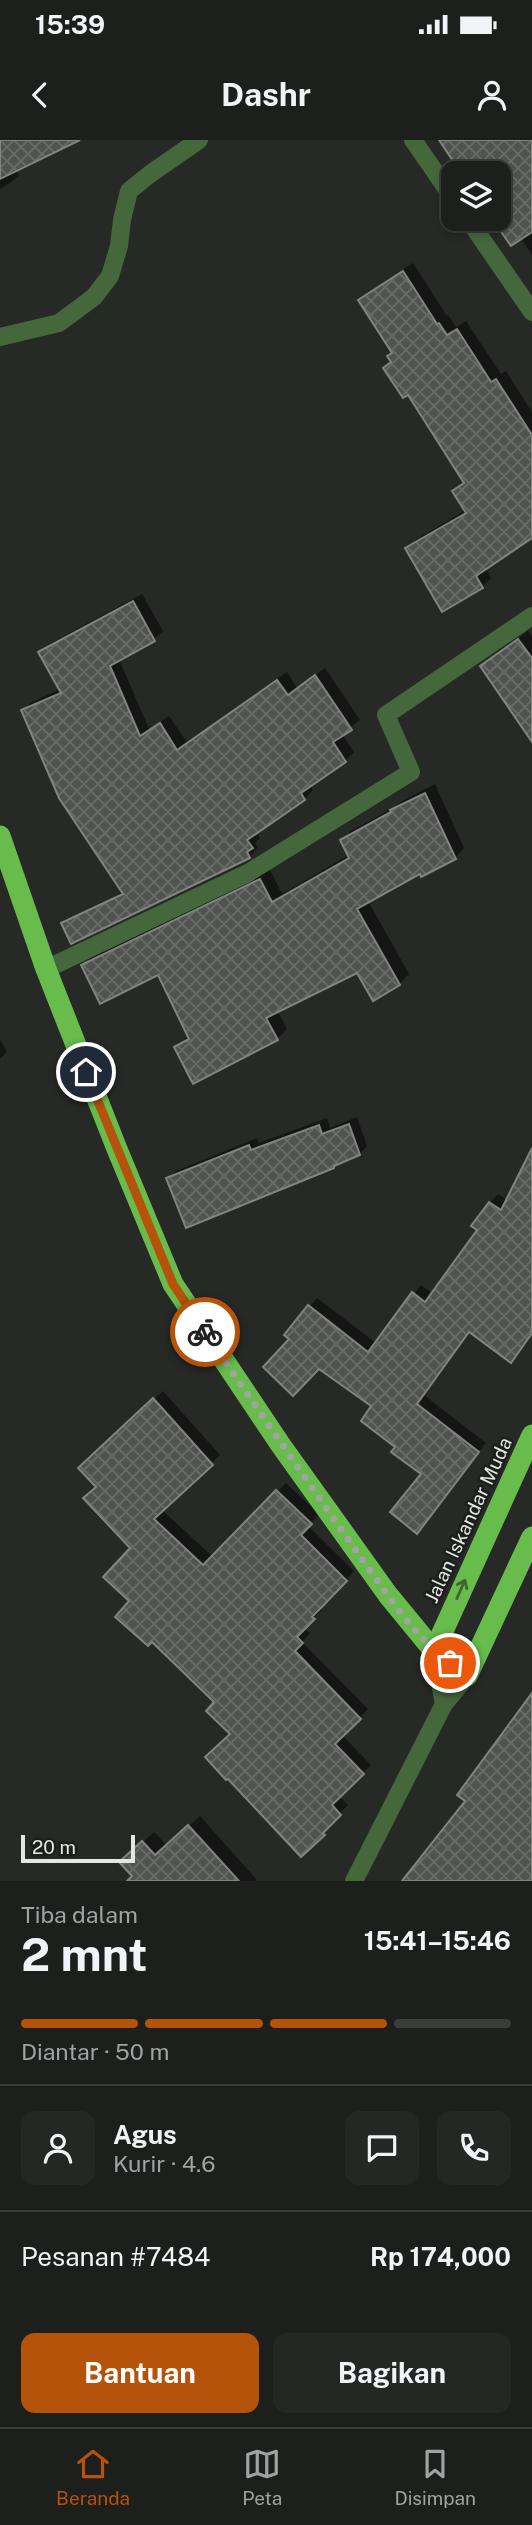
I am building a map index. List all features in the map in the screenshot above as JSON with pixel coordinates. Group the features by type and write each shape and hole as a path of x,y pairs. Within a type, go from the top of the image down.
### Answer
{"highway":[{"path":"0,836 46,969 173,1284 280,1444 388,1595 434,1651 467,1676 532,1537"},
{"name":"Jalan Iskandar Muda","path":"434,1651 532,1436"}],"street":[{"path":"0,337 59,323 94,297 110,276 119,246 129,191 200,140"},
{"path":"413,140 441,181"},
{"path":"476,231 532,312"},
{"path":"46,969 248,873 411,772 386,715 532,617"},
{"path":"434,1651 444,1704"},
{"path":"354,1881 444,1704 467,1676"}],"building":[{"path":"0,140 80,140 0,179"},
{"path":"439,140 532,140 532,232 511,246 500,231 511,231 511,161 453,161"},
{"path":"403,271 447,335 457,329 491,382 496,379 532,435 532,538 476,576 483,588 442,612 405,548 466,513 452,491 464,483 408,395 403,398 383,368 391,362 387,356 392,353 358,300"},
{"path":"133,601 155,641 110,666 140,736 160,723 177,750 277,680 288,695 315,675 352,730 333,742 346,762 301,793 305,800 247,840 253,848 247,852 250,858 71,944 61,923 123,894 59,798 21,710 61,693 38,652"},
{"path":"518,639 532,658 532,742 480,666"},
{"path":"425,793 456,859 421,877 420,874 357,909 400,985 373,1001 357,973 266,1018 278,1040 193,1084 174,1047 189,1039 158,975 100,1004 81,965 260,879 272,902 349,858 340,840"},
{"path":"349,1124 360,1155 186,1228 166,1178 249,1145 251,1150 319,1125 322,1134"},
{"path":"532,1148 532,1333 511,1363 469,1332 417,1404 479,1452 417,1534 390,1512 421,1474 391,1452 395,1447 361,1421 371,1406 319,1369 293,1396 263,1367 289,1339 284,1335 308,1305 368,1352 412,1292 425,1302 477,1230 471,1226 489,1202 501,1210"},
{"path":"153,1398 213,1465 154,1519 203,1565 276,1490 312,1524 301,1535 347,1581 312,1617 315,1619 297,1637 303,1643 295,1651 361,1719 335,1744 364,1774 332,1805 341,1815 323,1833 325,1835 301,1857 205,1757 230,1734 206,1711 214,1702 152,1642 148,1646 115,1617 129,1601 103,1577 130,1548 83,1498 96,1487 78,1468"},
{"path":"532,1693 532,1881 402,1881 465,1801 457,1795"},
{"path":"188,1825 239,1881 127,1881 132,1876 119,1862 142,1841 155,1855"}],"way so far":[{"path":"205,1332 280,1444 388,1595 434,1651 450,1663"}],"route":[{"path":"86,1072 173,1284 205,1332"}]}
